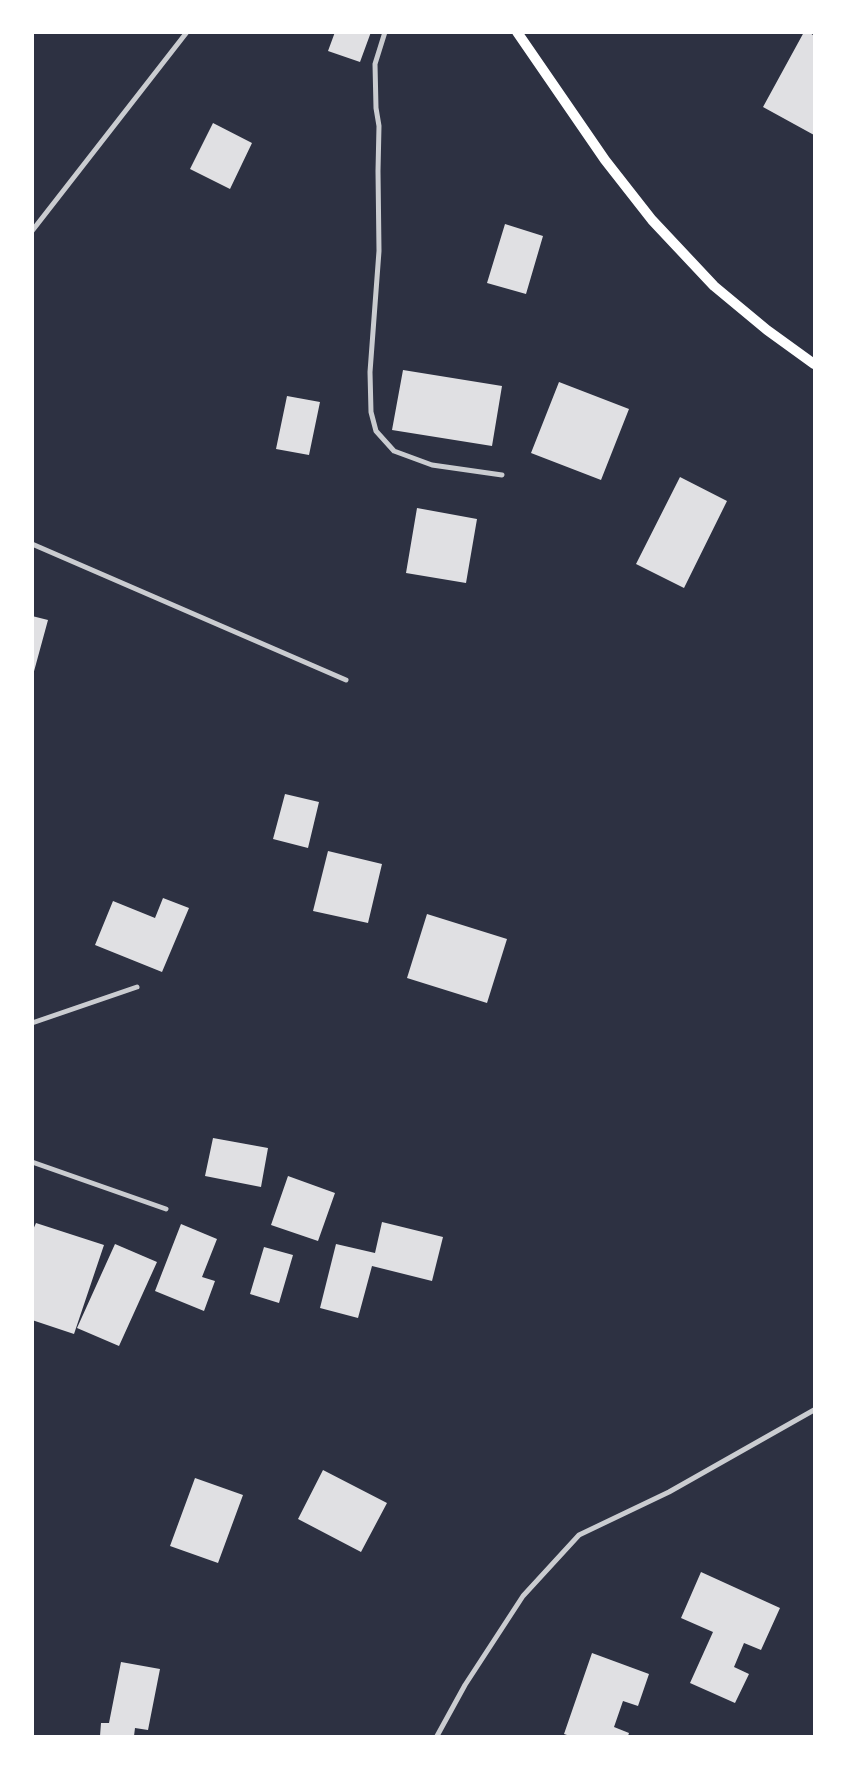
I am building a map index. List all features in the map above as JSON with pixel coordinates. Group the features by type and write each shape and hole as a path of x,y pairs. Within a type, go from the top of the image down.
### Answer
{"main road":[{"path":"517,32 605,160 652,220 714,286 814,364"}],"street":[{"path":"32,231 187,32"},
{"path":"384,32 375,64 374,88 379,126 379,251 370,372 371,412 376,431 394,451 432,465 502,475"},
{"path":"32,544 346,680"},
{"path":"32,1023 137,987"},
{"path":"32,1162 166,1209"},
{"path":"437,1736 465,1685 523,1596 579,1535 668,1492 814,1410"}],"building":[{"path":"335,32 371,32 360,62 328,51"},
{"path":"804,32 809,32 814,36 814,135 763,107"},
{"path":"213,123 252,143 230,189 190,169"},
{"path":"505,224 543,236 526,294 487,283"},
{"path":"403,370 502,386 492,446 392,430"},
{"path":"559,382 629,409 601,480 531,453"},
{"path":"287,396 320,402 309,455 276,449"},
{"path":"680,477 727,501 684,588 636,564"},
{"path":"417,508 477,519 466,583 406,573"},
{"path":"32,616 48,620 33,675 32,675"},
{"path":"285,794 319,802 308,848 273,839"},
{"path":"328,851 382,864 368,923 313,911"},
{"path":"163,898 189,908 162,972 95,945 113,901 155,918"},
{"path":"427,914 507,939 487,1003 407,978"},
{"path":"213,1138 268,1148 261,1187 205,1176"},
{"path":"288,1176 335,1193 318,1241 271,1225"},
{"path":"382,1222 443,1237 432,1281 372,1266 358,1318 320,1308 336,1244 375,1253"},
{"path":"36,1223 104,1245 74,1334 32,1320 32,1232"},
{"path":"181,1224 217,1239 202,1277 215,1281 204,1311 155,1291"},
{"path":"115,1244 157,1262 119,1346 77,1328"},
{"path":"264,1247 293,1255 279,1303 250,1294"},
{"path":"323,1470 387,1503 361,1552 298,1519"},
{"path":"195,1478 243,1495 218,1563 170,1546"},
{"path":"701,1572 780,1608 761,1650 744,1643 734,1667 749,1674 735,1703 690,1683 713,1632 681,1618"},
{"path":"592,1653 649,1674 638,1706 623,1701 614,1727 629,1733 628,1736 570,1736 564,1734"},
{"path":"121,1662 160,1669 148,1730 135,1728 134,1736 100,1736 101,1723 109,1723"}]}
